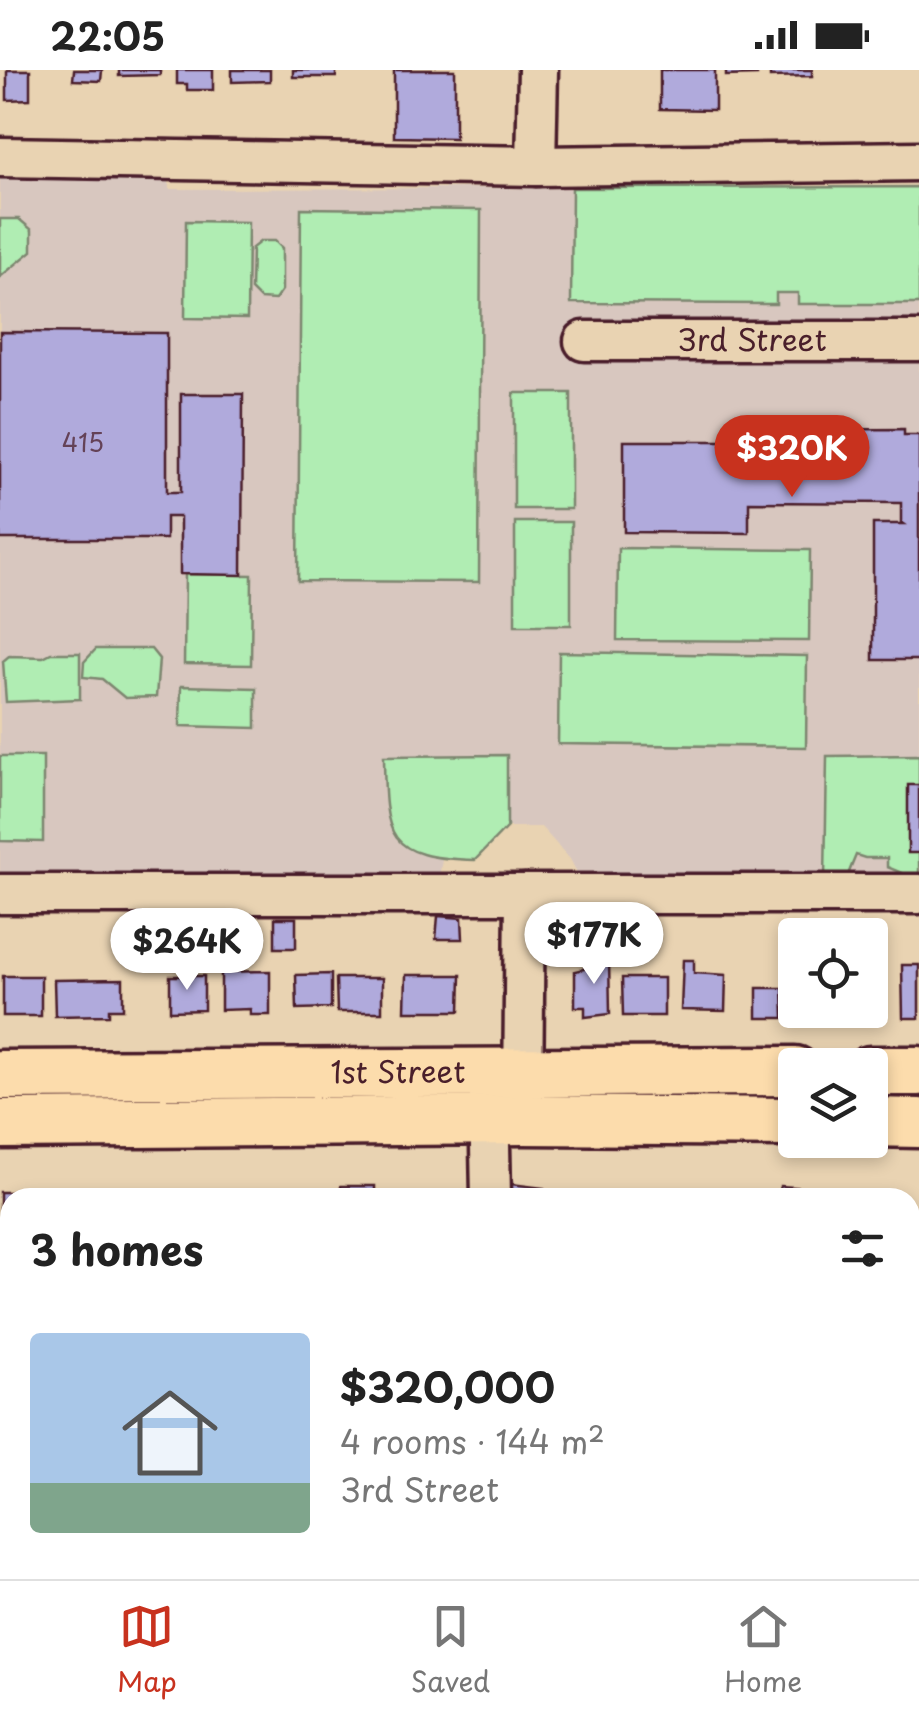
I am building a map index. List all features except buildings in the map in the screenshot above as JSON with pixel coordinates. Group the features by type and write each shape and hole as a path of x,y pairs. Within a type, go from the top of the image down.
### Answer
{"main road":[{"name":"1st Street","path":"0,1076 778,1071"},
{"path":"888,1071 919,1071"},
{"name":"1st Street","path":"0,1124 778,1122"},
{"path":"888,1122 919,1122"}],"street":[{"path":"536,166 538,70"},
{"path":"0,157 536,166 919,161"},
{"name":"3rd Street","path":"584,341 919,341"},
{"path":"0,894 919,894"},
{"path":"492,1188 506,1120 506,1071 525,894"}],"shaded area":[{"path":"0,168 168,169 169,189 919,187 919,881 581,880 570,859 541,827 507,827 507,791 475,860 442,859 440,872 0,872"}],"green space":[{"path":"919,187 919,304 798,304 798,293 776,293 776,304 571,303 572,188"},
{"path":"301,208 481,210 479,582 298,581"},
{"path":"0,219 19,219 32,230 32,251 0,277"},
{"path":"186,221 248,222 247,319 185,318"},
{"path":"261,241 275,241 282,248 282,290 275,300 260,299 251,290 252,248"},
{"path":"514,393 571,393 571,509 514,509"},
{"path":"515,522 571,522 571,625 515,625"},
{"path":"618,548 810,550 809,641 617,640"},
{"path":"185,574 252,575 251,665 184,664"},
{"path":"96,649 151,649 159,659 156,697 125,698 102,679 83,677 84,662"},
{"path":"559,652 807,656 806,747 558,744"},
{"path":"51,653 80,653 80,699 6,702 3,661 9,656 43,657"},
{"path":"181,686 256,688 256,728 180,726"},
{"path":"507,755 507,827 475,860 423,854 396,838 386,806 384,756"},
{"path":"919,755 919,880 887,867 887,858 856,855 847,877 825,880 827,756"},
{"path":"0,756 43,756 43,842 0,841"}]}
